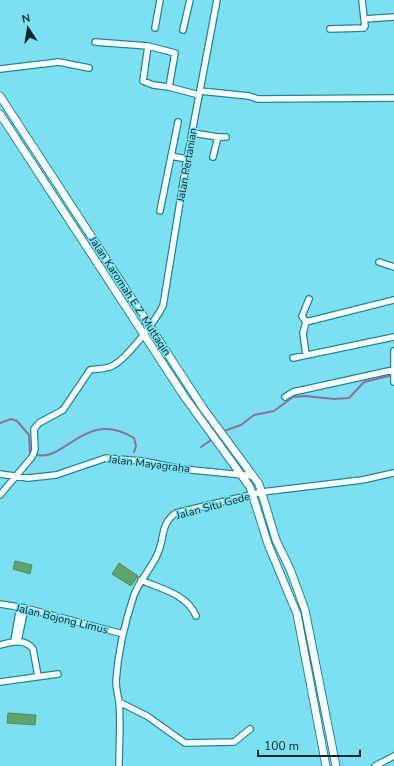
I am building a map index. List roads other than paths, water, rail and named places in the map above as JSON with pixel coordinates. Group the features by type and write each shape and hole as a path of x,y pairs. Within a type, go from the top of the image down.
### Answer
{"street":[{"path":"155,28 160,0"},
{"path":"183,30 190,0"},
{"name":"Jalan Pertanian","path":"16,476 32,457 35,450 34,429 39,423 63,410 90,370 110,367 123,359 163,306 167,292 199,93 217,0"},
{"path":"330,29 364,28 362,0"},
{"path":"364,19 394,17"},
{"path":"95,42 148,46 175,53 169,87"},
{"path":"148,46 143,81 153,85 199,93 249,96 257,99 394,98"},
{"path":"0,69 58,62 89,68"},
{"name":"Jalan Karomah E.Z. Muttaqin","path":"0,96 149,326 213,422 253,476 262,492 276,540 290,569 304,610 336,766"},
{"name":"Jalan Karomah E.Z. Muttaqin","path":"0,114 205,426 250,487 268,544 297,614 306,657 316,722 326,766"},
{"path":"160,211 178,122"},
{"path":"193,133 226,137"},
{"path":"213,157 218,137"},
{"path":"21,147 29,141"},
{"path":"171,156 188,159"},
{"path":"380,262 394,267"},
{"path":"306,322 302,316 309,298"},
{"path":"306,322 394,300"},
{"path":"306,322 302,333 306,355"},
{"path":"293,358 394,337"},
{"path":"394,351 394,381"},
{"path":"285,397 293,392 393,371"},
{"name":"Jalan Mayagraha","path":"0,474 28,478 56,475 106,458 142,461 182,469 253,476"},
{"name":"Jalan Situ Gede","path":"119,766 119,702 117,676 123,634 134,595 141,580 158,555 164,540 165,524 169,518 176,513 262,492 362,480 394,473"},
{"path":"0,495 16,476"},
{"path":"141,580 181,597 188,602 196,616"},
{"name":"Jalan Bojong Limus","path":"0,604 22,608 123,634"},
{"path":"16,641 22,608"},
{"path":"0,645 16,641 31,646 33,649 38,676"},
{"path":"0,682 58,674"},
{"path":"119,702 146,716 186,743 234,742 250,729"},
{"path":"375,766 394,756"}],"waterway":[{"path":"224,431 241,425 254,415 274,411 293,397 305,396 334,399 349,398 364,382 393,375"},
{"path":"0,423 11,419 17,421 29,435 30,452 42,456 52,453 87,433 100,429 116,430 134,438 136,446 134,452"},
{"path":"201,447 220,434"}]}
